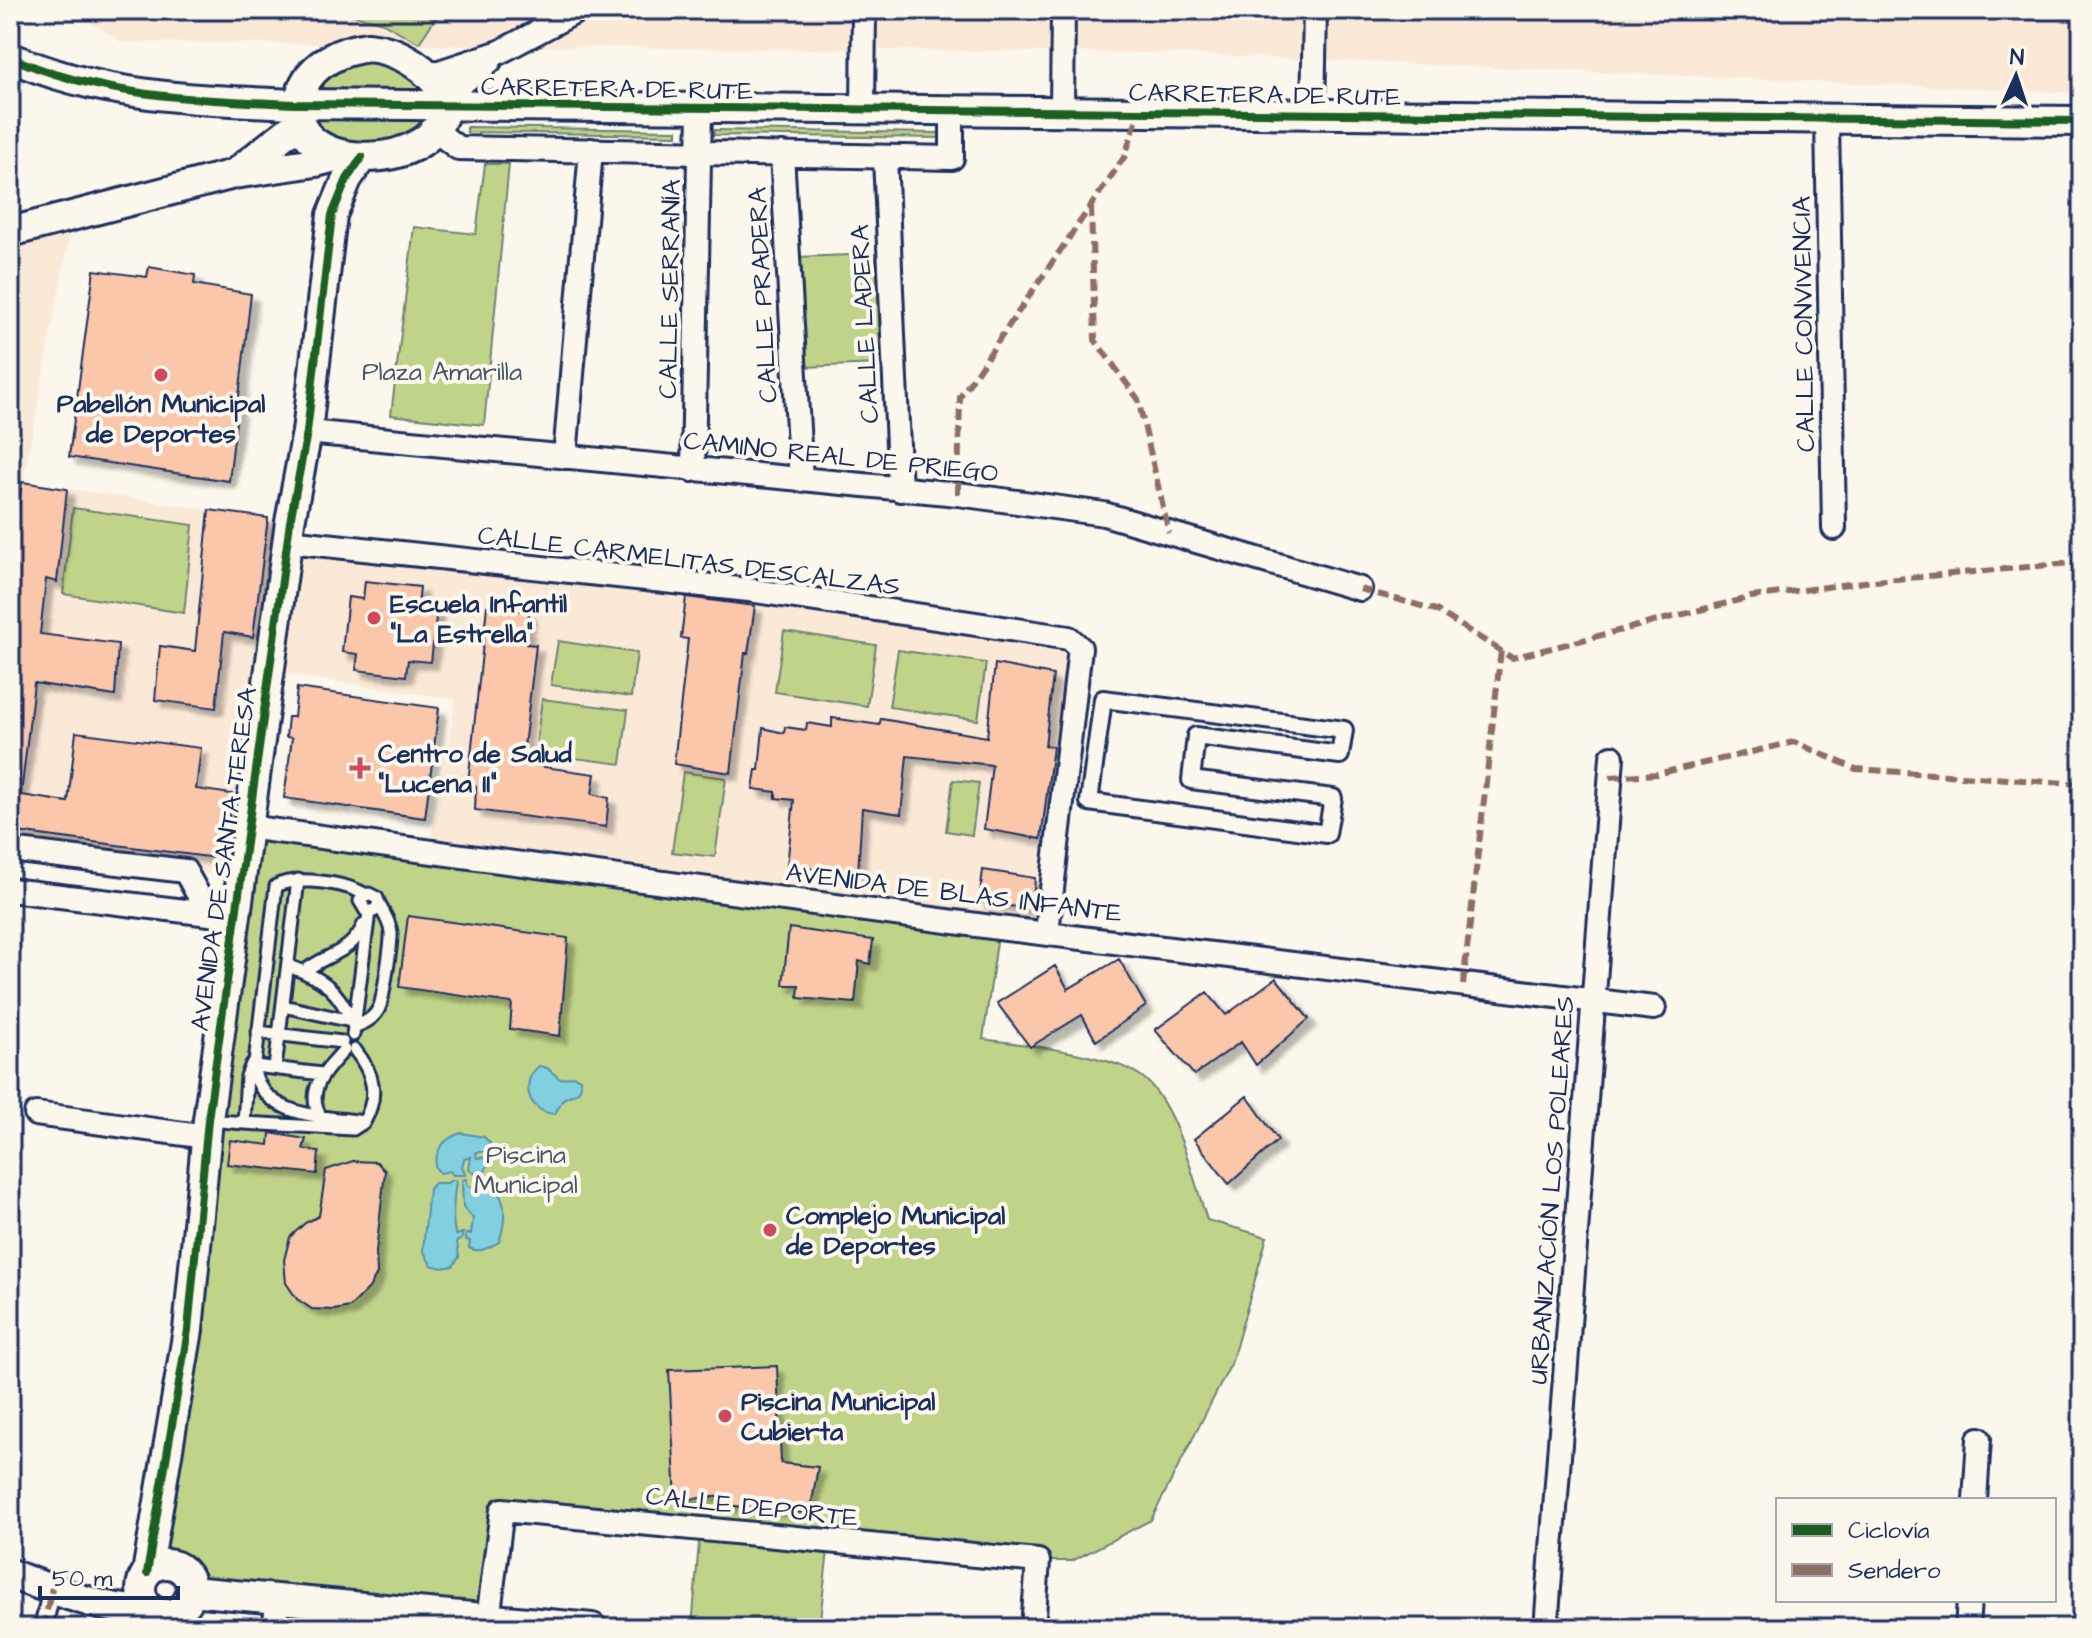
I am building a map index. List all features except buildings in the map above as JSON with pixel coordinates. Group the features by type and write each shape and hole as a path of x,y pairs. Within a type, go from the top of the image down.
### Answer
{"street":[{"path":"10,57 106,88 195,100 305,132 352,156 394,153 426,139 440,102 500,52 579,10"},
{"path":"863,110 864,10"},
{"path":"1062,111 1063,10"},
{"path":"1313,114 1315,10"},
{"path":"305,132 306,81 332,57 349,49 382,48 417,64 440,102 458,148 952,158 952,110"},
{"name":"CARRETERA DE RUTE","path":"305,132 440,102 700,109 2082,121"},
{"name":"CALLE SERRANÍA","path":"693,470 700,109"},
{"name":"CALLE CONVIVENCIA","path":"1827,119 1834,528"},
{"path":"10,232 234,174 305,132"},
{"path":"234,174 305,132"},
{"name":"AVENIDA DE SANTA TERESA","path":"305,132 332,215"},
{"path":"565,457 591,150"},
{"name":"CALLE PRADERA","path":"782,154 801,480"},
{"name":"AVENIDA DE SANTA TERESA","path":"158,1597 155,1532 188,1330 207,1128 222,915 247,827 288,541 307,432 332,215 347,179 352,156"},
{"name":"CALLE LADERA","path":"885,157 900,490"},
{"name":"CAMINO REAL DE PRIEGO","path":"307,432 958,494 1104,514 1360,589"},
{"name":"CALLE CARMELITAS DESCALZAS","path":"288,541 749,590 1069,638 1080,648 1047,932"},
{"path":"1103,699 1344,730 1340,755 1196,736 1191,780 1333,798 1327,834 1089,802 1103,699"},
{"name":"URBANIZACIÓN LOS POLEARES","path":"1546,1628 1612,757"},
{"name":"AVENIDA DE BLAS INFANTE","path":"247,827 1654,1008"},
{"path":"10,850 185,871 222,915"},
{"path":"10,890 222,915"},
{"path":"36,1114 207,1128"},
{"path":"1975,1498 1979,1439"},
{"name":"CALLE DEPORTE","path":"488,1623 502,1510 1038,1561 1033,1628"},
{"path":"10,1574 103,1603 158,1597 185,1606 191,1591 278,1598 382,1618 592,1628"},
{"path":"43,1628 52,1588"},
{"path":"274,1628 278,1598"},
{"path":"1967,1628 1969,1602"}],"lane":[{"path":"275,1068 298,880"},
{"path":"304,972 314,963 348,948 363,929 377,898 355,888 298,880 276,886 255,1061 258,1088 275,1104 320,1116 364,1122"},
{"path":"283,1006 353,1027 367,1022 380,1007 391,934 386,914 373,909"},
{"path":"353,1027 373,909"},
{"path":"288,966 325,983 344,1002 358,1041 347,1047 322,1074 315,1091 314,1105 320,1116"},
{"path":"207,1128 244,1123 353,1129 364,1122 371,1110 373,1086 368,1066 347,1047 258,1032"},
{"path":"255,1061 275,1068 322,1074"},
{"path":"244,1123 247,1076 255,1061"}],"shaded area":[{"path":"72,10 2082,10 2082,93 1157,53 121,42"},
{"path":"73,216 23,482 290,522 288,541 749,590 1080,648 1047,932 429,851 456,699 270,672 240,878 10,850 10,232"}],"green space":[{"path":"335,10 441,10 419,43 383,23"},
{"path":"356,58 391,61 428,92 326,93 321,90 320,85 327,74"},
{"path":"321,116 427,116 430,119 396,142 355,146 318,130"},
{"path":"467,127 677,130 677,135 467,132"},
{"path":"714,130 941,133 941,138 714,135"},
{"name":"Plaza Amarilla","path":"485,164 509,164 484,425 391,415 414,227 476,234"},
{"path":"876,254 881,364 803,367 798,257"},
{"path":"73,508 193,525 184,613 63,594"},
{"path":"784,631 876,645 867,706 775,692"},
{"path":"558,641 637,653 631,697 551,685"},
{"path":"898,650 986,663 978,720 889,707"},
{"path":"542,699 628,710 621,764 535,753"},
{"path":"683,772 726,778 715,857 672,852"},
{"path":"953,780 979,783 972,835 946,831"},
{"name":"Complejo Municipal de Deportes","path":"247,827 999,928 983,1039 1072,1052 1136,1073 1159,1096 1177,1129 1207,1220 1267,1237 1231,1364 1151,1520 1072,1561 1038,1561 829,1542 819,1628 692,1628 700,1530 502,1510 488,1618 189,1581 176,1568 158,1566"}],"water":[{"path":"539,1066 547,1068 560,1079 574,1076 580,1079 578,1092 563,1099 555,1114 538,1108 529,1096 529,1080"},
{"path":"461,1133 484,1137 490,1143 486,1152 476,1152 477,1158 483,1157 488,1162 486,1170 478,1175 469,1169 471,1157 464,1159 462,1167 466,1175 453,1175 450,1171 440,1173 435,1167 442,1146 449,1138"},
{"path":"466,1179 468,1186 476,1188 483,1183 492,1187 498,1192 504,1207 499,1242 481,1250 469,1248 470,1241 466,1240 466,1234 471,1234 473,1218 463,1207 462,1180"},
{"path":"456,1180 454,1230 456,1235 463,1233 461,1240 457,1241 459,1257 453,1266 442,1268 431,1265 423,1250 429,1189 434,1183"}],"marked path":[{"path":"958,494 960,397 1125,156 1139,112"},
{"path":"1091,207 1095,340 1138,399 1169,533"},
{"path":"1360,589 1436,610 1512,658 1751,597 1864,582 2082,562"},
{"path":"1463,985 1501,650"},
{"path":"1610,777 1657,774 1794,742 1856,769 2082,784"},
{"path":"43,1628 52,1588"}],"cycle path":[{"path":"10,57 45,71 116,89 188,98 298,104 2082,121"},
{"path":"147,1573 188,1330 208,1120 290,522 307,432 332,215 347,179 362,157"}],"place":[{"name":"Pabellón Municipal de Deportes","path":"161,375"},
{"name":"Escuela Infantil \"La Estrella\"","path":"374,618"},
{"name":"Centro de Salud \"Lucena II\"","path":"360,768"},
{"name":"Complejo Municipal de Deportes","path":"770,1230"},
{"name":"Piscina Municipal Cubierta","path":"725,1416"}],"park label":[{"name":"Piscina Municipal","path":"526,1169"}]}
